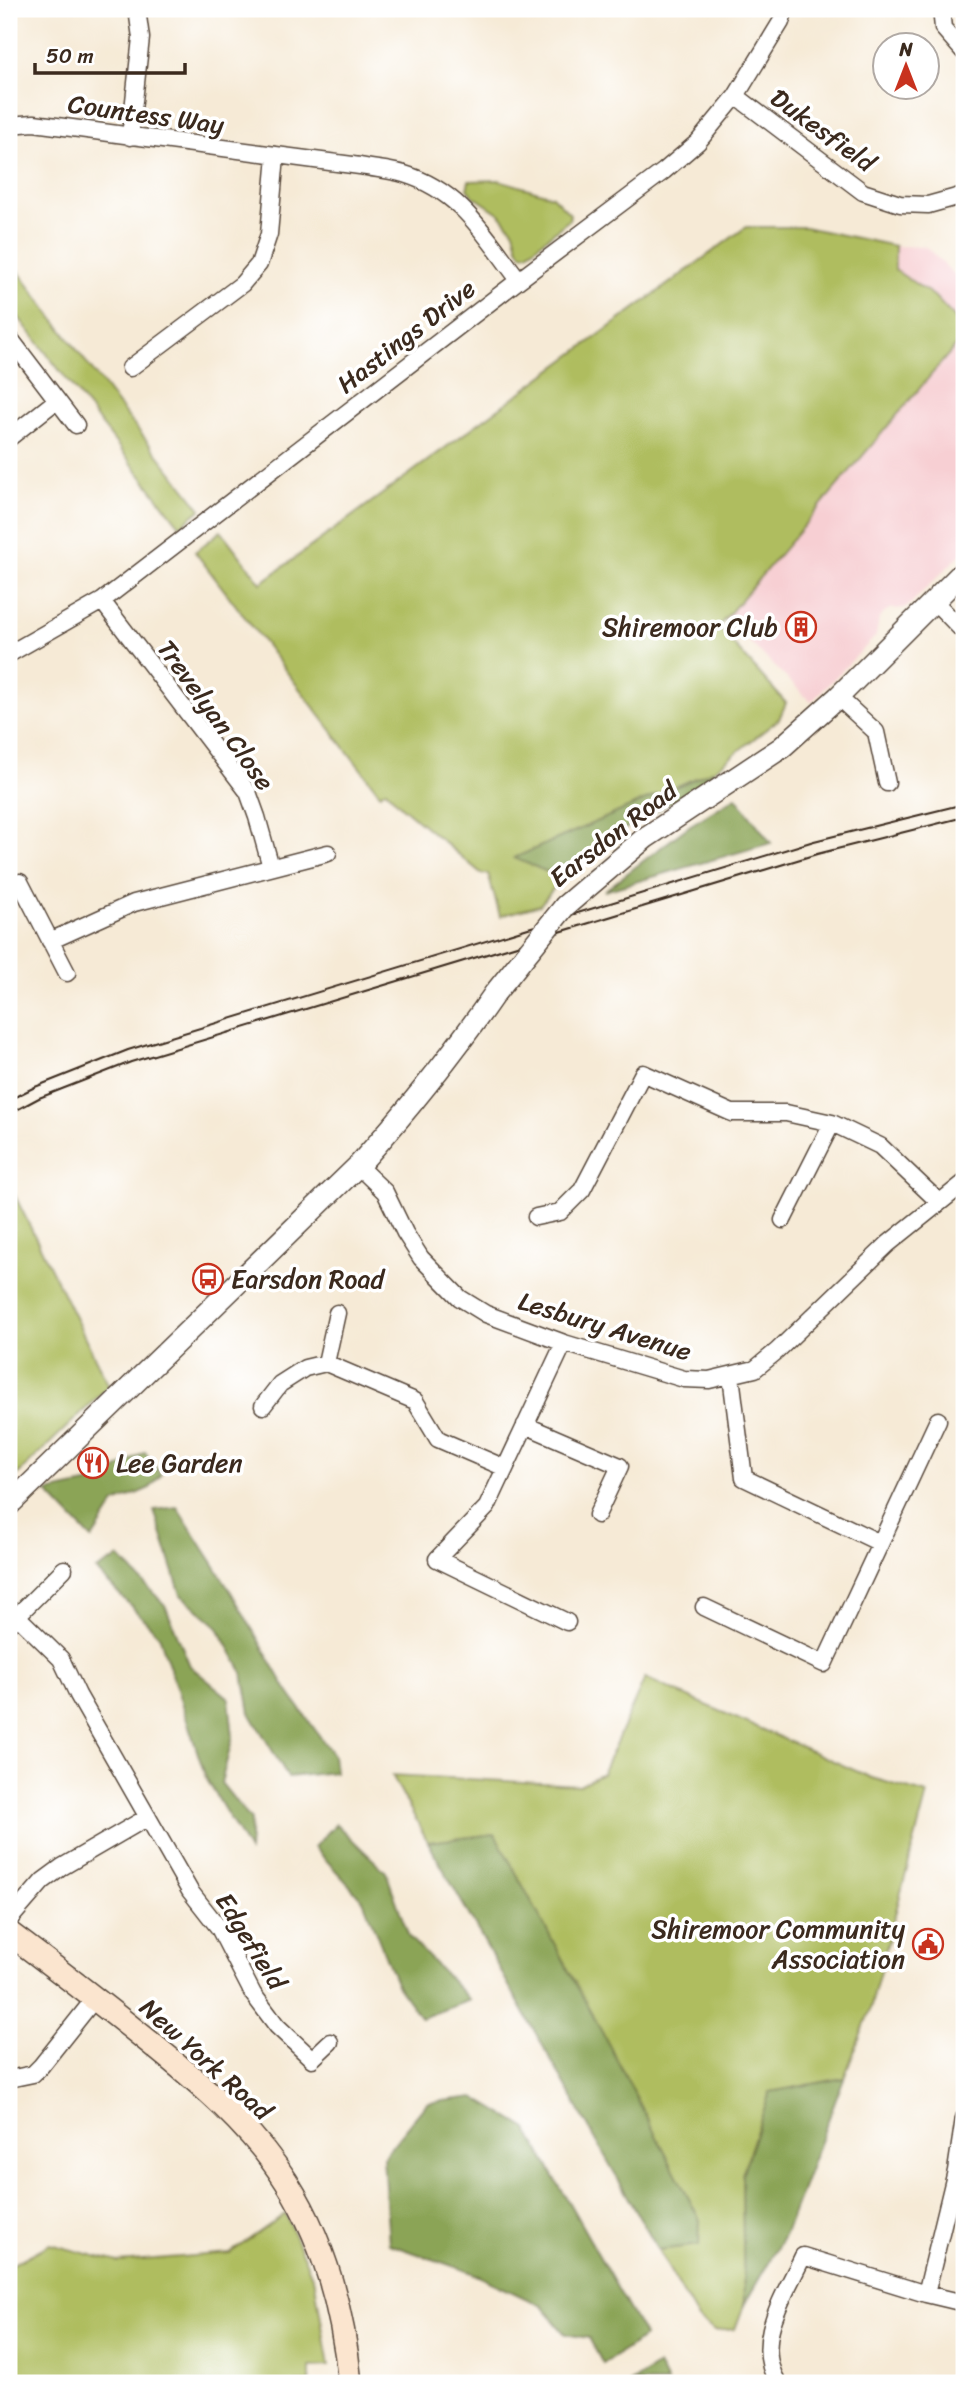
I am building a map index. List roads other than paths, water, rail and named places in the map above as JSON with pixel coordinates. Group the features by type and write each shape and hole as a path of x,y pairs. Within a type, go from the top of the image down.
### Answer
{"main road":[{"name":"New York Road","path":"9,1933 95,1998 207,2091 268,2156 305,2215 324,2260 340,2314 350,2383"}],"street":[{"path":"130,137 142,38 137,9"},
{"name":"Hastings Drive","path":"9,654 102,601 519,280 664,172 698,142 736,96 781,22 785,9"},
{"path":"941,9 943,28 964,52"},
{"name":"Dukesfield","path":"736,96 863,192 900,204 928,205 964,195"},
{"name":"Countess Way","path":"9,125 34,123 404,174 437,188 463,207 519,280"},
{"path":"131,368 242,284 259,264 269,234 276,156"},
{"path":"9,337 76,425"},
{"path":"9,438 57,400"},
{"name":"Earsdon Road","path":"9,1504 358,1166 410,1108 495,993 565,906 645,838 781,748 838,697 964,571"},
{"name":"Trevelyan Close","path":"102,601 248,792 271,867"},
{"path":"934,601 964,632"},
{"path":"838,697 876,732 887,783"},
{"path":"50,941 134,903 328,853"},
{"path":"20,882 67,973"},
{"path":"536,1217 560,1212 582,1190 643,1073 732,1113 786,1113 832,1123 880,1146 939,1202"},
{"path":"783,1220 832,1123"},
{"name":"Lesbury Avenue","path":"358,1166 385,1192 404,1233 421,1258 460,1298 486,1314 564,1343 684,1379 709,1380 755,1369 778,1351 888,1244 964,1183"},
{"path":"326,1363 337,1313"},
{"path":"564,1343 487,1507 437,1559 567,1622"},
{"path":"263,1406 281,1384 305,1368 326,1363 415,1401 438,1439 505,1468"},
{"path":"730,1376 744,1478 880,1543"},
{"path":"704,1607 824,1664 938,1420"},
{"path":"526,1425 620,1466 597,1515"},
{"name":"Edgefield","path":"64,1569 13,1620 61,1659 78,1695 190,1891 219,1928 253,1994 277,2026 312,2059 330,2042"},
{"path":"9,1920 43,1881 148,1817"},
{"path":"9,2079 33,2074 95,1998"},
{"path":"926,2294 953,2184 964,2118"},
{"path":"778,2383 768,2356 770,2326 803,2256 964,2303"}],"tram line":[{"path":"9,1100 128,1050 814,841 964,804"},
{"path":"9,1114 39,1098 131,1062 817,854 964,817"}],"place":[{"name":"Shiremoor Club","path":"801,627"},
{"name":"Earsdon Road","path":"208,1279"},
{"name":"Lee Garden","path":"93,1463"},
{"name":"Shiremoor Community Association","path":"928,1944"}]}
